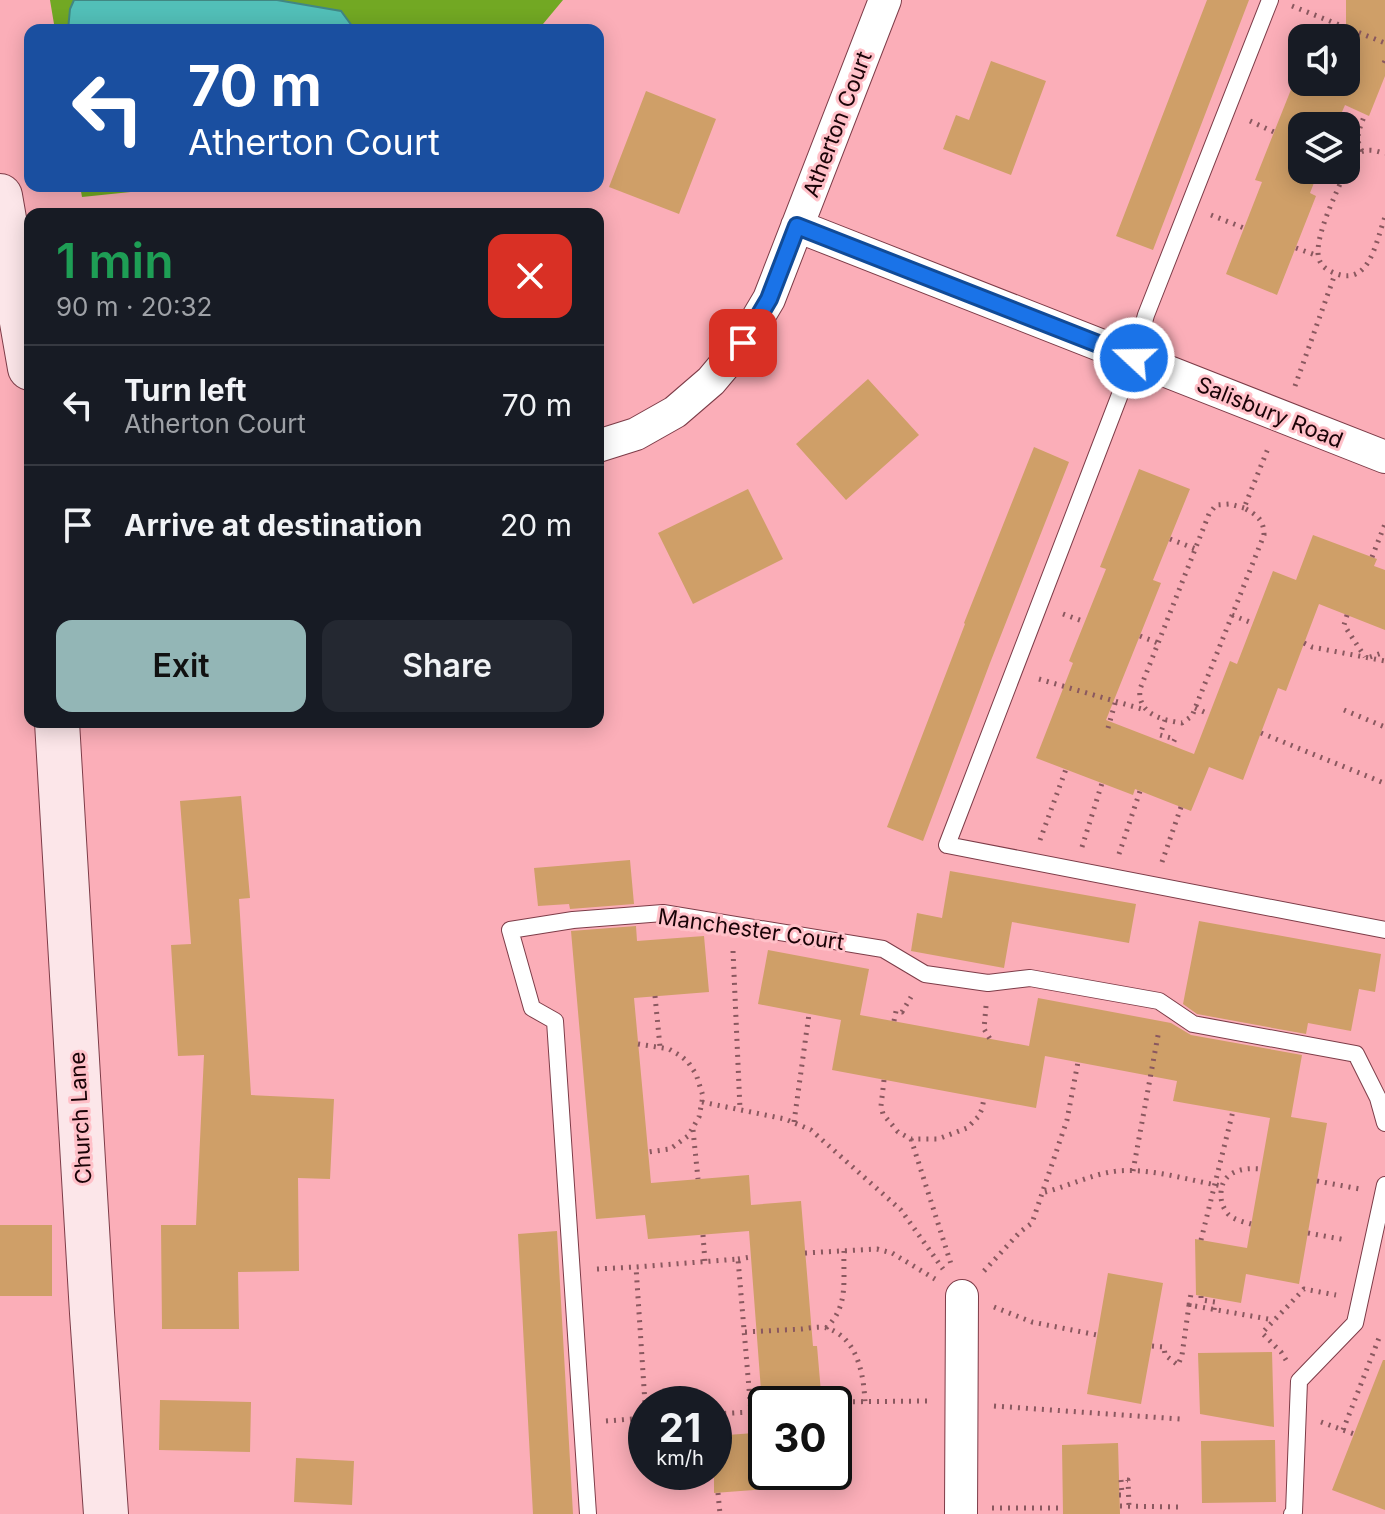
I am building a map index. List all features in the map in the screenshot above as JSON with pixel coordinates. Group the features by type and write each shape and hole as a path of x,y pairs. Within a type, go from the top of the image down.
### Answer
{"street":[{"name":"Atherton Court","path":"604,444 636,434 675,412 711,381 743,343 769,299 885,0"},
{"path":"0,196 24,334"},
{"name":"Salisbury Road","path":"797,226 1385,457"},
{"name":"Church Lane","path":"57,728 106,1514"},
{"path":"961,1511 962,1296"}],"lane":[{"path":"1270,0 1146,315 1134,358 947,845 1385,930"},
{"name":"Manchester Court","path":"588,1514 555,1021 532,1008 510,930 573,920 663,913 883,949 925,974 988,983 1030,978 1159,1001 1193,1024 1356,1054 1378,1098 1385,1123"},
{"path":"1292,1514 1299,1381 1355,1323 1384,1189"}],"path":[{"path":"1289,5 1385,43"},
{"path":"1365,114 1357,136 1357,144 1362,151 1383,153 1385,141"},
{"path":"1340,184 1319,242 1318,256 1324,267 1335,274 1351,276 1362,272 1383,230 1385,217"},
{"path":"1296,248 1318,256"},
{"path":"1244,508 1283,417 1335,274"},
{"path":"1014,670 1116,700 1165,720 1182,723 1192,716 1264,535 1261,519 1244,508 1230,504 1216,505 1209,514 1140,689 1141,703 1146,710"},
{"path":"1372,557 1385,524"},
{"path":"1170,539 1196,549"},
{"path":"1232,615 1252,623"},
{"path":"1347,615 1344,625 1365,658"},
{"path":"1140,636 1158,643"},
{"path":"1304,643 1385,661"},
{"path":"1365,658 1385,652"},
{"path":"1108,728 1116,700"},
{"path":"1195,708 1209,714"},
{"path":"1344,710 1385,727"},
{"path":"1165,720 1160,735 1175,739 1172,745"},
{"path":"1261,733 1384,783"},
{"path":"1033,861 1066,769"},
{"path":"1075,870 1102,783"},
{"path":"1112,877 1140,791"},
{"path":"1154,885 1181,807"},
{"path":"732,924 740,1109"},
{"path":"655,996 660,1047"},
{"path":"1133,1171 1160,1022 1159,1001"},
{"path":"794,1122 809,1014"},
{"path":"638,1044 675,1052 688,1062 696,1074 703,1096 699,1117 688,1136 670,1149 648,1152"},
{"path":"962,1296 1020,1232 1032,1223 1067,1120 1078,1062"},
{"path":"884,1080 883,1114 898,1132 911,1139 938,1139 967,1128 978,1117 984,1098"},
{"path":"702,1102 794,1122 811,1130 901,1210 962,1296"},
{"path":"1201,1240 1218,1185 1233,1111"},
{"path":"693,1129 698,1179"},
{"path":"911,1139 962,1296"},
{"path":"1218,1185 1237,1170 1261,1169"},
{"path":"1044,1193 1115,1171 1153,1172 1218,1185"},
{"path":"1317,1181 1384,1189"},
{"path":"1218,1185 1228,1215 1251,1224"},
{"path":"1308,1233 1372,1245"},
{"path":"703,1235 705,1262"},
{"path":"805,1253 877,1249 892,1253 962,1296 1032,1322 1097,1335"},
{"path":"826,1328 837,1315 842,1301 844,1251"},
{"path":"571,1271 751,1257"},
{"path":"738,1259 749,1386"},
{"path":"636,1267 644,1386"},
{"path":"1299,1381 1281,1352 1262,1333 1304,1289 1361,1299"},
{"path":"1152,1346 1164,1347 1165,1355 1178,1365 1191,1294"},
{"path":"1201,1296 1201,1300 1215,1302 1214,1310"},
{"path":"1189,1305 1274,1320"},
{"path":"1343,1430 1385,1324"},
{"path":"745,1332 826,1328 841,1336 863,1375 865,1403"},
{"path":"852,1403 927,1401 1180,1419"},
{"path":"582,1423 628,1419"},
{"path":"1119,1495 1122,1495 1121,1480 1128,1480 1129,1507"},
{"path":"718,1493 720,1514"},
{"path":"1120,1506 1183,1507"},
{"path":"961,1511 1063,1508"}],"green space":[{"path":"50,0 563,0 543,24 54,24"},
{"path":"81,192 131,192 82,197"}],"water":[{"path":"74,0 277,0 341,11 351,24 69,24"}],"building":[{"path":"1207,0 1249,0 1153,250 1116,236"},
{"path":"1346,0 1385,0 1385,76 1369,116 1345,105 1342,112 1288,112 1288,184 1314,184 1310,193 1316,196 1277,295 1226,274 1262,182 1255,180 1288,96 1360,96 1360,24 1346,24"},
{"path":"991,61 1046,81 1011,175 943,149 956,115 969,120"},
{"path":"646,91 716,119 679,214 609,187"},
{"path":"868,379 919,435 846,500 796,444"},
{"path":"1034,447 1069,462 923,841 887,827"},
{"path":"1139,469 1190,489 1153,580 1161,583 1106,720 1194,754 1230,661 1237,664 1273,571 1296,580 1313,535 1377,559 1374,566 1385,570 1385,630 1319,604 1286,691 1278,688 1243,780 1209,767 1191,811 1135,789 1133,795 1036,758 1073,663 1069,661 1106,569 1100,567"},
{"path":"748,489 783,559 693,604 658,533"},
{"path":"241,796 250,898 239,899 251,1095 334,1099 330,1179 298,1178 299,1271 238,1272 239,1329 162,1329 161,1225 196,1225 204,1055 178,1056 171,945 191,944 180,801"},
{"path":"630,860 634,904 570,909 569,904 538,906 534,868"},
{"path":"950,871 1136,904 1129,943 1012,922 1004,968 911,951 917,913 942,918"},
{"path":"1199,921 1381,954 1375,992 1359,989 1351,1031 1308,1023 1306,1034 1197,1014 1183,1004"},
{"path":"636,926 637,941 704,936 709,992 634,998 651,1183 749,1175 751,1205 801,1201 813,1346 817,1346 820,1386 761,1386 749,1231 648,1239 645,1215 596,1219 571,931"},
{"path":"768,950 869,969 860,1015 1029,1046 1038,998 1171,1023 1191,1035 1302,1055 1291,1117 1327,1123 1299,1284 1246,1274 1241,1303 1196,1295 1195,1239 1247,1248 1270,1118 1173,1101 1177,1081 1045,1056 1036,1108 832,1070 841,1020 758,1004"},
{"path":"0,1225 52,1225 52,1296 0,1296"},
{"path":"557,1231 573,1514 533,1514 518,1234"},
{"path":"1108,1273 1163,1283 1141,1404 1087,1394"},
{"path":"1272,1352 1274,1427 1200,1414 1198,1353"},
{"path":"1385,1360 1385,1510 1332,1490"},
{"path":"160,1400 251,1402 250,1452 159,1450"},
{"path":"748,1433 748,1490 753,1490 714,1493 714,1490 732,1490 732,1435"},
{"path":"1275,1440 1276,1502 1202,1503 1201,1441"},
{"path":"1118,1443 1120,1514 1063,1514 1062,1445"},
{"path":"296,1458 354,1461 352,1505 294,1502"}],"route":[{"path":"743,343 769,299 797,226 1134,358"}]}
